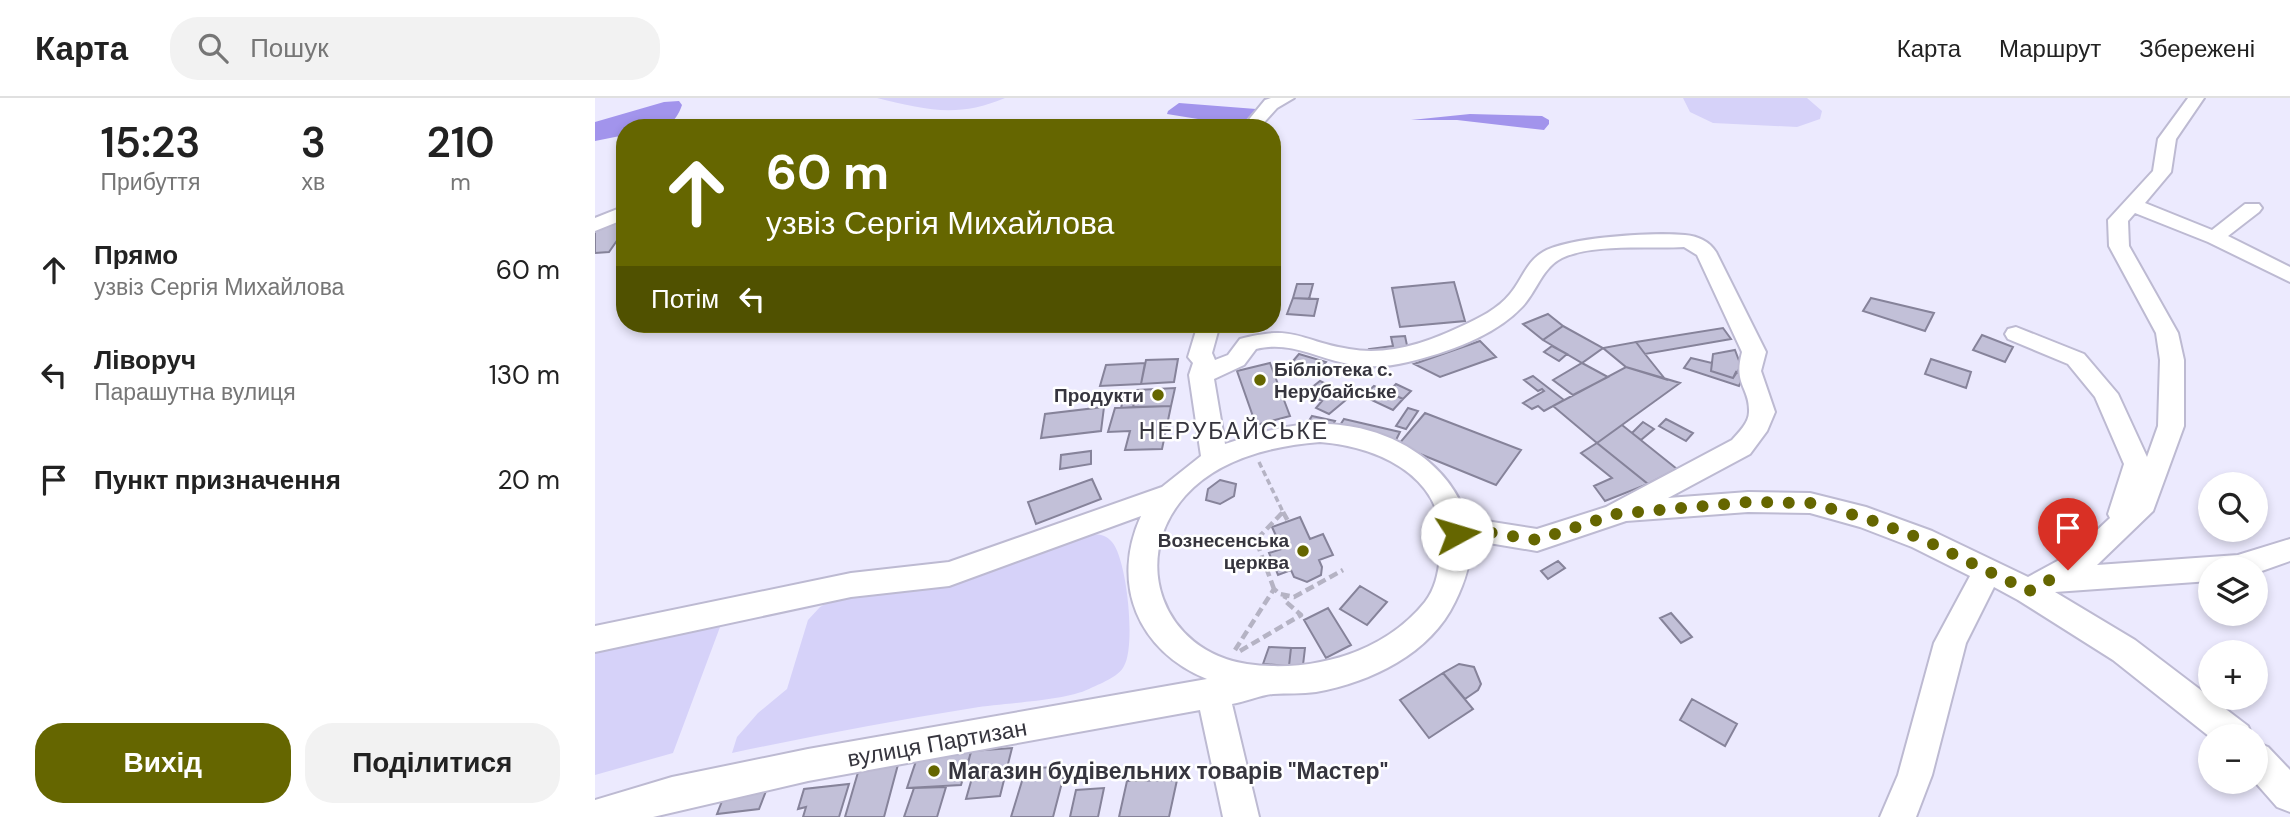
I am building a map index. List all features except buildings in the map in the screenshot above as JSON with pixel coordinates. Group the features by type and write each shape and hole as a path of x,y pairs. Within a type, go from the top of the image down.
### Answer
{"street":[{"path":"1258,119 1271,104 1286,98"},
{"path":"2036,586 2084,560 2143,504 2171,426 2172,360 2167,333 2119,246 2118,220 2162,172 2167,139 2196,98"},
{"path":"595,202 616,203"},
{"path":"2131,204 2215,238 2290,276"},
{"path":"2215,238 2230,223 2252,208"},
{"path":"595,225 616,216"},
{"path":"1215,460 1208,354 1236,360 1248,344 1269,337 1296,338 1345,356 1374,358 1412,354 1481,327 1517,301 1533,271 1564,250 1684,242 1696,244 1706,252 1754,352 1749,372 1762,412 1758,425 1741,447 1616,514 1537,540 1456,527"},
{"path":"2016,334 2076,359 2106,394 2137,464 2118,529"},
{"path":"1331,434 1364,439 1390,449 1420,468 1444,497 1456,527 1457,553 1452,577 1437,607 1415,632 1386,653 1352,669 1320,678 1281,681 1247,678 1202,662 1179,647 1156,621 1145,596 1142,562 1153,522 1173,494 1189,478 1215,460 1256,442 1285,435 1331,434"},
{"path":"595,639 851,585 949,574 1173,494"},
{"path":"1616,514 1748,502 1810,503 1865,518 1922,539 1989,571 2036,586 2220,724"},
{"path":"2036,586 2238,567 2290,550"},
{"path":"1898,817 1915,775 1950,643 1989,571"},
{"name":"вулиця Партизан","path":"596,817 672,794 809,765 1281,681"},
{"path":"1213,693 1241,817"},
{"path":"2268,771 2290,795"}],"path":[{"path":"1256,457 1288,521"},
{"path":"1283,512 1256,540 1274,589 1294,597 1343,570"},
{"path":"1274,589 1231,657 1301,615 1284,600 1286,596"}],"shaded area":[{"path":"877,98 1005,98 972,108 942,110"},
{"path":"1683,98 1807,98 1822,111 1820,119 1797,127 1713,123 1690,112"},
{"path":"679,101 682,105 675,119 616,119 616,137 595,141 595,122 664,102"},
{"path":"1179,103 1256,109 1247,119 1198,119 1167,114"},
{"path":"1470,114 1542,116 1549,120 1549,124 1544,130 1457,120 1411,120"},
{"path":"1088,535 1101,535 1112,542 1126,583 1128,656 1124,666 1113,677 1089,689 1065,696 912,718 732,753 737,737 758,713 787,689 808,620 820,607 839,596"},
{"path":"723,619 673,753 595,775 595,645"}],"place":[{"name":"Бібліотека с. Нерубайське","path":"1260,380"},
{"name":"Продукти","path":"1158,395"},
{"name":"Вознесенська церква","path":"1303,551"},
{"name":"Магазин будівельних товарів \"Мастер\"","path":"934,771"}],"district":[{"name":"НЕРУБАЙСЬКЕ","path":"1234,431"}],"route":[{"path":"1457,534 1456,527 1537,540 1616,514 1748,502 1810,503 1865,518 1922,539 2029,591 2043,581 2068,570"}]}
